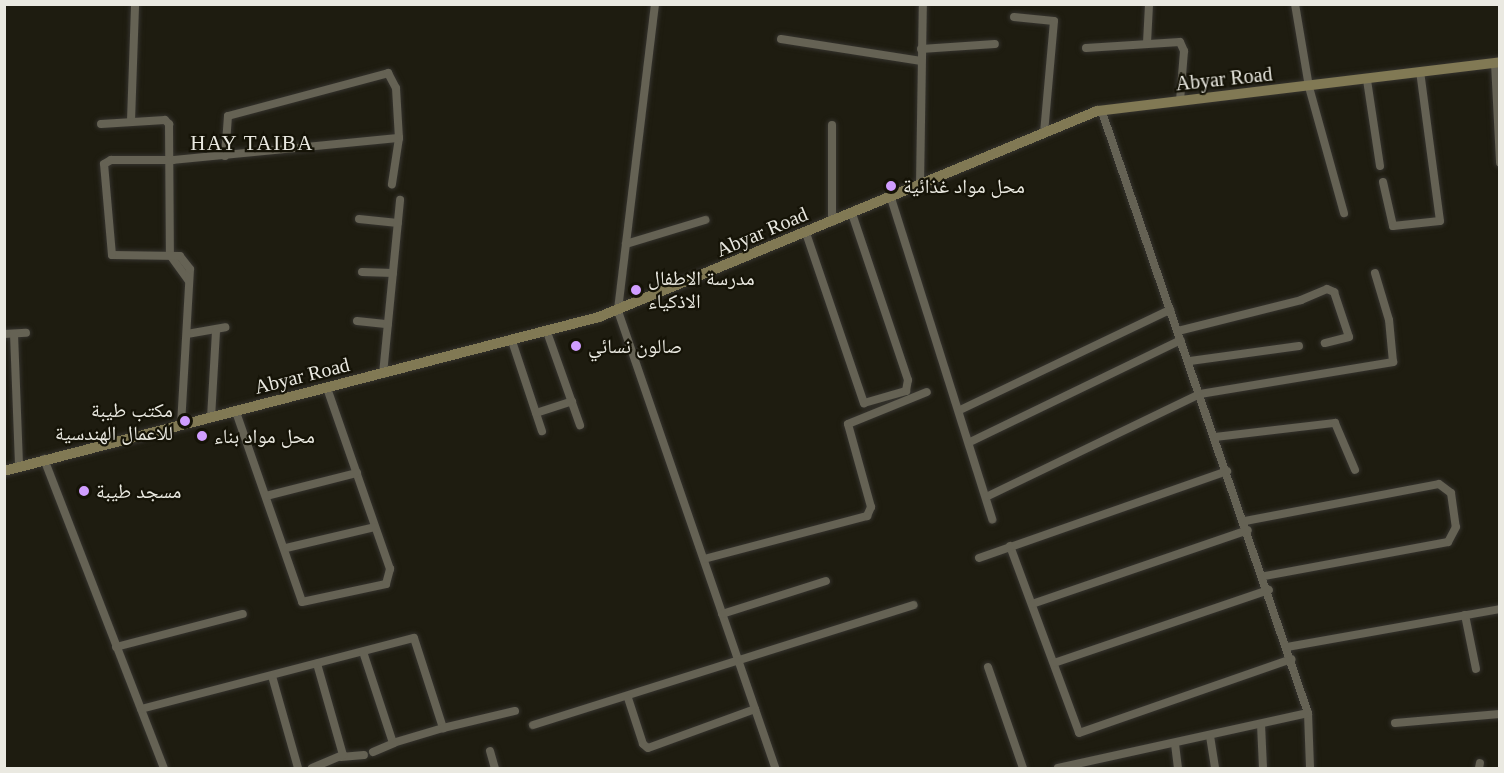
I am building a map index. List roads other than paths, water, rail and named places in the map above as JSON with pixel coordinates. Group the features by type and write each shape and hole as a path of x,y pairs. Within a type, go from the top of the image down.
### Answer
{"main road":[{"name":"Abyar Road","path":"4,471 547,332 618,311 1044,133 1102,112 1497,62"}],"street":[{"path":"131,121 135,4"},
{"path":"655,4 618,311 776,768"},
{"path":"920,185 923,4"},
{"path":"1147,43 1149,4"},
{"path":"1295,4 1309,87 1344,213"},
{"path":"1014,17 1054,21 1044,133"},
{"path":"781,39 921,61"},
{"path":"1086,48 1147,43 1183,44 1180,101"},
{"path":"921,49 995,44"},
{"path":"1497,62 1500,163"},
{"path":"1383,182 1393,226 1440,220 1420,72"},
{"path":"225,156 228,116 386,73 394,79 399,138 392,184"},
{"path":"1367,80 1380,166"},
{"path":"1102,112 1292,659 1308,713 1310,768"},
{"path":"101,124 131,121 169,124 173,160 170,255"},
{"path":"832,125 832,222"},
{"path":"182,425 189,282 186,260 170,255 112,255 104,164 111,160 173,160 399,138"},
{"path":"891,198 960,410 992,519"},
{"path":"383,374 400,200"},
{"path":"806,233 864,403 906,391 908,380 852,214"},
{"path":"360,219 398,223"},
{"path":"626,244 705,220"},
{"path":"362,272 393,273"},
{"path":"986,497 1200,394 1394,362 1389,320 1375,273"},
{"path":"1178,331 1301,300 1327,289 1334,292 1349,337 1325,343"},
{"path":"960,410 1170,310"},
{"path":"357,321 388,324"},
{"path":"187,334 225,327"},
{"path":"211,418 216,330"},
{"path":"547,332 580,425"},
{"path":"4,334 26,333"},
{"path":"14,334 19,467"},
{"path":"970,442 1181,340"},
{"path":"512,341 542,431"},
{"path":"1190,361 1299,346"},
{"path":"236,411 286,548 298,598 306,603 317,601 389,582 375,526 327,388"},
{"path":"704,559 867,516 871,507 848,424 927,392"},
{"path":"536,413 572,401"},
{"path":"1215,437 1335,423 1355,470"},
{"path":"44,459 164,768"},
{"path":"979,558 1227,471"},
{"path":"266,496 357,473"},
{"path":"1245,521 1439,484 1451,493 1456,527 1448,542 1264,576"},
{"path":"286,548 375,526"},
{"path":"1032,604 1248,530"},
{"path":"1010,546 1079,733 1292,659"},
{"path":"722,614 826,581"},
{"path":"1054,663 1269,590"},
{"path":"533,725 628,698 914,605"},
{"path":"1287,647 1500,609"},
{"path":"116,647 243,614"},
{"path":"1465,615 1476,669"},
{"path":"141,709 415,638 443,728"},
{"path":"363,652 394,743"},
{"path":"317,664 341,757"},
{"path":"988,668 1023,768"},
{"path":"272,675 298,768"},
{"path":"628,698 648,748 755,709"},
{"path":"373,752 443,728 515,711"},
{"path":"1060,768 1308,713"},
{"path":"1395,723 1500,714"},
{"path":"1261,724 1263,768"},
{"path":"1210,736 1215,768"},
{"path":"1175,744 1178,768"},
{"path":"490,751 495,768"},
{"path":"312,768 341,757 364,754"}],"place":[{"name":"محل مواد غذائية","path":"891,186"},
{"name":"مدرسة الاطفال الاذكياء","path":"636,290"},
{"name":"صالون نسائي","path":"576,346"},
{"name":"مكتب طيبة للاعمال الهندسية","path":"185,421"},
{"name":"محل مواد بناء","path":"202,436"},
{"name":"مسجد طيبة","path":"84,491"}],"district":[{"name":"HAY TAIBA","path":"252,143"}]}
